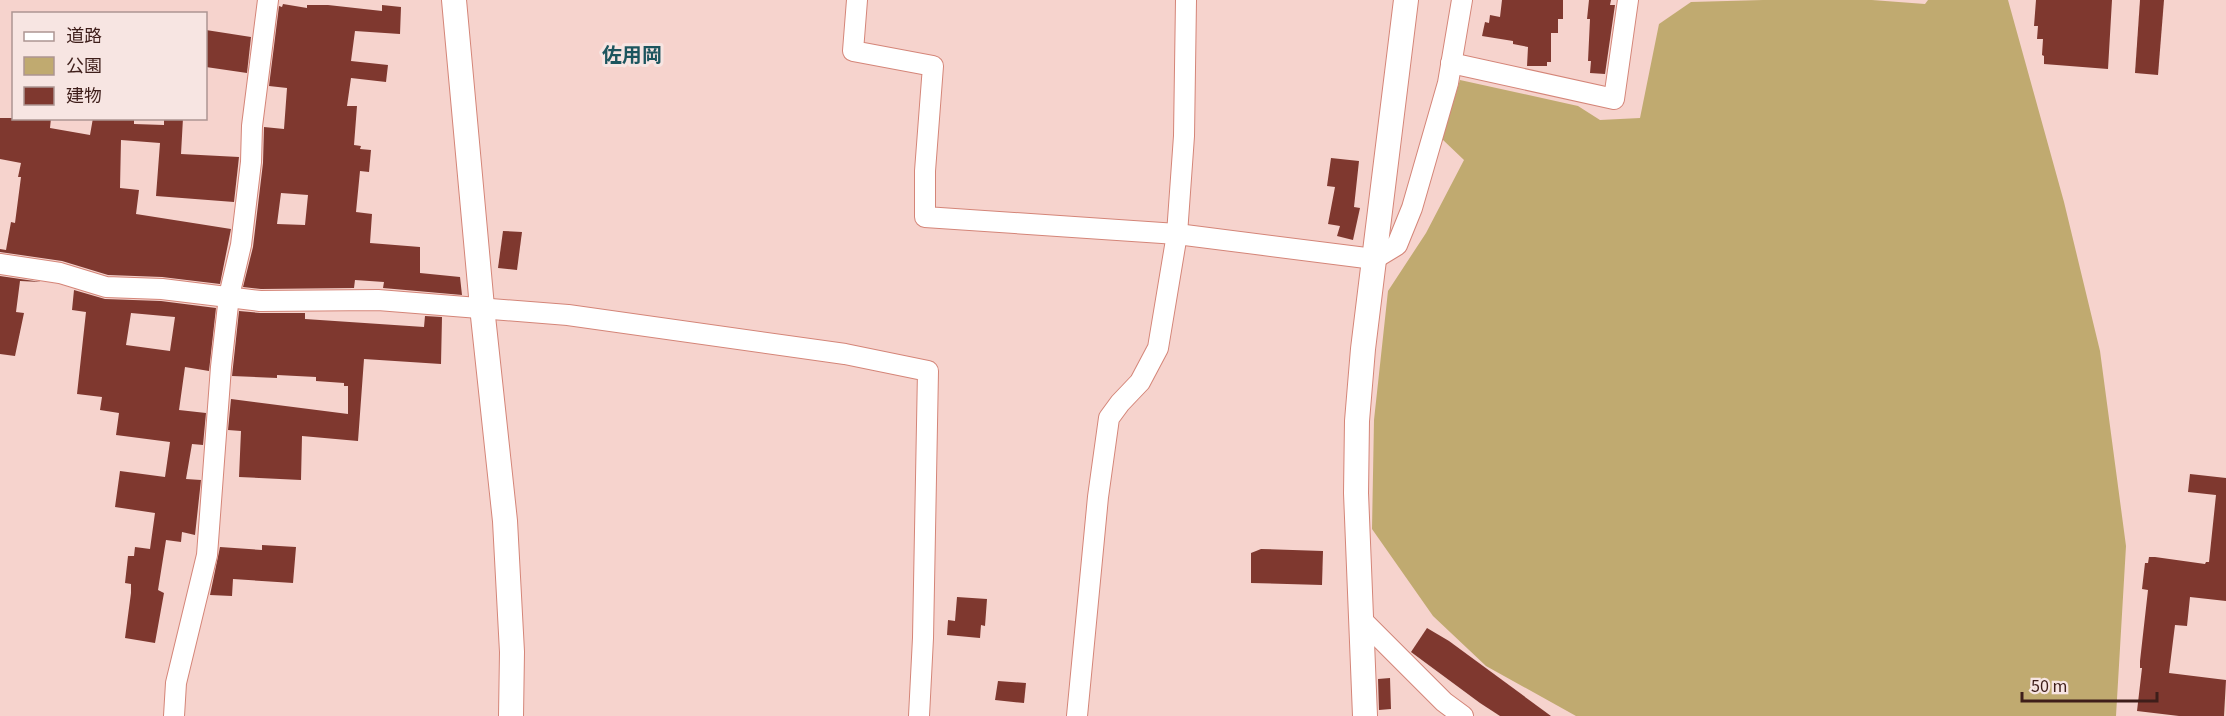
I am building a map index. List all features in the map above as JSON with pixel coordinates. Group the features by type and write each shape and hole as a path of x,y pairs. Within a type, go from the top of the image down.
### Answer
{"street":[{"path":"174,716 176,683 207,555 221,367 229,296 241,245 251,162 252,126 268,0"},
{"path":"454,0 482,307 505,521 512,652 511,716"},
{"path":"857,0 853,51 933,66 925,171 926,217 1177,234 1374,259 1397,245 1412,208 1448,83 1462,0"},
{"path":"1077,716 1098,497 1109,418 1140,382 1158,348 1177,234 1184,136 1186,0"},
{"path":"1365,716 1356,493 1357,420 1363,349 1406,0"},
{"path":"1451,63 1614,99 1629,0"},
{"path":"0,264 60,273 106,287 162,289 260,301 378,300 568,315 845,354 928,371 923,638 919,716"},
{"path":"1360,618 1444,702 1463,716"}],"green space":[{"path":"1872,0 1925,4 1928,0 2008,0 2064,202 2100,351 2126,546 2116,716 1576,716 1486,666 1433,616 1372,529 1374,420 1388,291 1426,233 1464,160 1442,139 1460,80 1578,106 1600,120 1640,118 1659,24 1691,2"}],"building":[{"path":"1502,0 1563,0 1563,19 1558,19 1558,33 1551,33 1551,62 1547,62 1547,66 1527,66 1528,47 1513,44 1513,41 1482,36 1485,22 1489,23 1490,15 1500,17"},
{"path":"1589,0 1611,0 1610,5 1615,5 1605,74 1590,73 1591,61 1588,61 1590,19 1587,19"},
{"path":"2036,0 2112,0 2108,69 2044,64 2043,39 2037,39 2038,26 2034,26"},
{"path":"2140,0 2164,0 2158,75 2135,73"},
{"path":"283,4 307,8 307,5 328,5 382,11 382,5 401,7 400,34 355,31 351,61 388,65 386,82 351,78 347,106 357,106 354,145 361,146 360,149 371,150 369,172 360,171 356,212 372,214 370,243 420,247 420,273 460,277 462,295 383,288 384,282 355,280 354,288 261,289 243,287 253,247 263,163 264,127 284,129 287,88 269,86 279,6 282,7","holes":["281,193 308,195 305,225 277,224"]},
{"path":"207,30 251,37 247,73 207,67"},
{"path":"0,118 51,120 50,128 90,135 93,120 134,120 134,124 164,125 164,120 183,120 181,154 239,157 234,202 156,196 160,143 121,140 120,188 139,190 136,214 231,229 220,284 162,277 108,275 62,261 0,252 0,249 6,250 11,222 15,223 21,163 0,159"},
{"path":"1331,158 1359,161 1354,207 1360,208 1353,240 1337,236 1340,226 1328,224 1335,187 1327,186"},
{"path":"503,231 522,232 517,270 498,268"},
{"path":"0,276 41,282 20,281 16,312 24,313 15,356 0,354"},
{"path":"74,290 105,299 161,301 216,308 209,371 185,367 179,410 206,413 203,445 192,444 186,479 201,480 195,535 182,532 181,542 166,540 158,590 164,593 155,643 125,638 131,584 125,583 128,556 134,556 135,547 150,549 155,513 115,507 120,471 165,477 170,442 116,435 119,413 100,410 102,397 77,394 86,312 72,310","holes":["131,313 175,317 170,351 126,345"]},
{"path":"239,311 305,313 305,319 424,327 425,316 442,317 441,364 364,359 358,441 302,436 301,480 239,477 241,431 228,430 231,399 348,414 348,386 344,386 344,383 316,381 316,377 232,376"},
{"path":"2190,474 2226,478 2226,601 2190,597 2187,626 2175,625 2169,673 2226,680 2224,716 2179,716 2137,711 2148,590 2142,589 2145,563 2148,563 2149,557 2205,564 2209,562 2216,495 2188,492"},
{"path":"262,545 296,547 293,583 233,579 232,596 210,595 220,547 262,550"},
{"path":"1261,549 1323,551 1322,585 1251,583 1251,553"},
{"path":"957,597 987,599 985,626 981,625 980,638 947,635 948,620 955,621"},
{"path":"1427,628 1449,641 1551,716 1500,716 1480,703 1411,652"},
{"path":"1390,678 1391,709 1379,710 1378,679"},
{"path":"998,681 1026,683 1024,703 995,700"}],"district":[{"name":"佐用岡","path":"632,56"}]}
